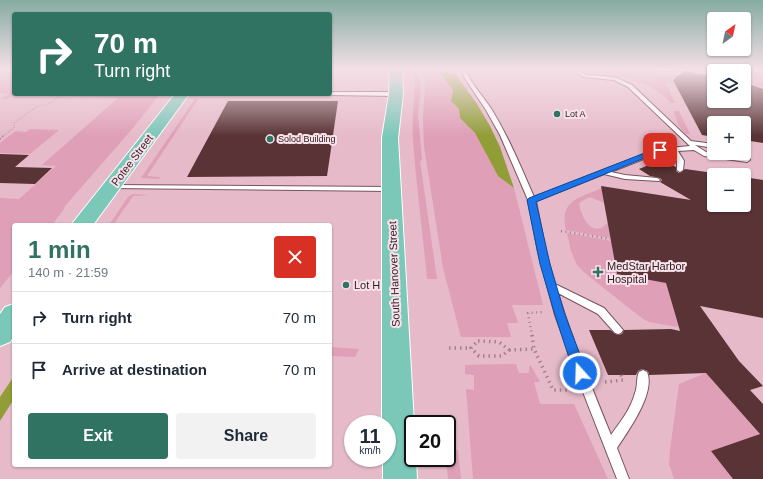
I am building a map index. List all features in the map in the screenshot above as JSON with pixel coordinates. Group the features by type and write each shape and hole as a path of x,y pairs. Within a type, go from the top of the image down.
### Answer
{"main road":[{"name":"South Hanover Street","path":"396,94 390,138 400,479"},
{"name":"Potee Street","path":"84,223 180,96"},
{"path":"0,334 12,318"}],"lane":[{"path":"476,91 489,110 503,136 532,200 542,252 560,315 586,387 623,479"},
{"path":"636,91 688,142 704,154 707,154"},
{"path":"332,94 396,94"},
{"path":"688,142 707,145"},
{"path":"532,200 660,150 695,148"},
{"path":"673,149 680,159 680,170"},
{"path":"603,172 625,177 657,180"},
{"path":"112,187 391,189"},
{"path":"552,286 601,311 618,330"},
{"path":"610,446 625,424 639,398 644,382 643,375"}],"path":[{"path":"0,138 14,128 14,123 36,107 50,103 59,96"},
{"path":"561,231 610,239"},
{"path":"545,312 528,313 534,350 553,390 570,390"},
{"path":"449,348 471,348 478,341 499,342 509,350 534,350"},
{"path":"471,348 479,356 502,356 509,350"},
{"path":"605,382 623,380 621,375"}],"shaded area":[{"path":"0,91 12,91 12,96 7,99 0,99 9,94 0,93"},
{"path":"414,91 421,91 418,115 422,160 420,161 437,279 427,279 416,174 413,121"},
{"path":"425,91 453,91 452,101 459,109 460,118 475,133 498,176 514,188 543,305 512,305 518,323 507,323 511,337 461,337 443,268 424,146 423,119"},
{"path":"453,91 468,91 477,104 500,147 514,188 498,176 475,133 460,118 459,109 451,101"},
{"path":"659,91 670,91 675,103 670,103"},
{"path":"62,96 158,96 133,128 65,206 54,223 12,223 12,273 0,288 0,198 19,199 56,166 42,165 118,98"},
{"path":"195,99 198,99 147,176 160,177 159,179 141,178"},
{"path":"674,111 679,111 690,134 686,134 678,125"},
{"path":"30,129 59,130 30,154 0,153 0,143 16,131 26,132"},
{"path":"602,188 604,203 590,197 579,204 585,220 593,228 597,229 608,223 610,238 566,230 565,212 568,206 579,198"},
{"path":"133,194 149,195 133,196 114,223 110,223 128,197"},
{"path":"567,233 611,241 617,274 666,283 678,327 649,322 643,319 586,274 577,265 571,251"},
{"path":"332,347 359,349 355,357 332,356"},
{"path":"516,364 519,373 529,373 529,366 531,366 540,382 534,382 540,404 574,404 608,479 473,479 466,389 474,390 474,375 465,374 465,365"},
{"path":"706,373 760,434 711,451 733,479 674,479 669,464 679,384"},
{"path":"12,379 12,402 0,421 0,397"},
{"path":"456,450 458,450 461,479 448,479 447,467 456,467"}],"building":[{"path":"679,91 707,91 707,108 751,108 751,91 763,91 763,143 751,141 751,116 707,116 707,136 702,135"},
{"name":"Solod Building","path":"228,101 338,101 327,176 187,177"},
{"path":"0,154 29,155 15,167 52,168 35,184 0,183"},
{"path":"661,160 676,167 676,171 679,173 685,169 707,172 707,212 751,212 751,178 763,180 763,318 700,306 739,361 763,386 750,390 763,404 763,479 733,479 711,451 760,434 706,373 649,375 648,371 642,369 638,371 636,375 608,375 589,330 610,330 618,335 622,334 624,330 671,329 680,331 666,283 617,274 601,186 691,200 660,182 662,180 660,178 650,176 639,169"}],"place":[{"name":"Lot A","path":"557,114"},
{"name":"Solod Building","path":"270,139"},
{"name":"MedStar Harbor Hospital","path":"598,272"},
{"name":"Lot H","path":"346,285"}],"route":[{"path":"580,373 560,315 545,264 532,200 660,150"}]}
